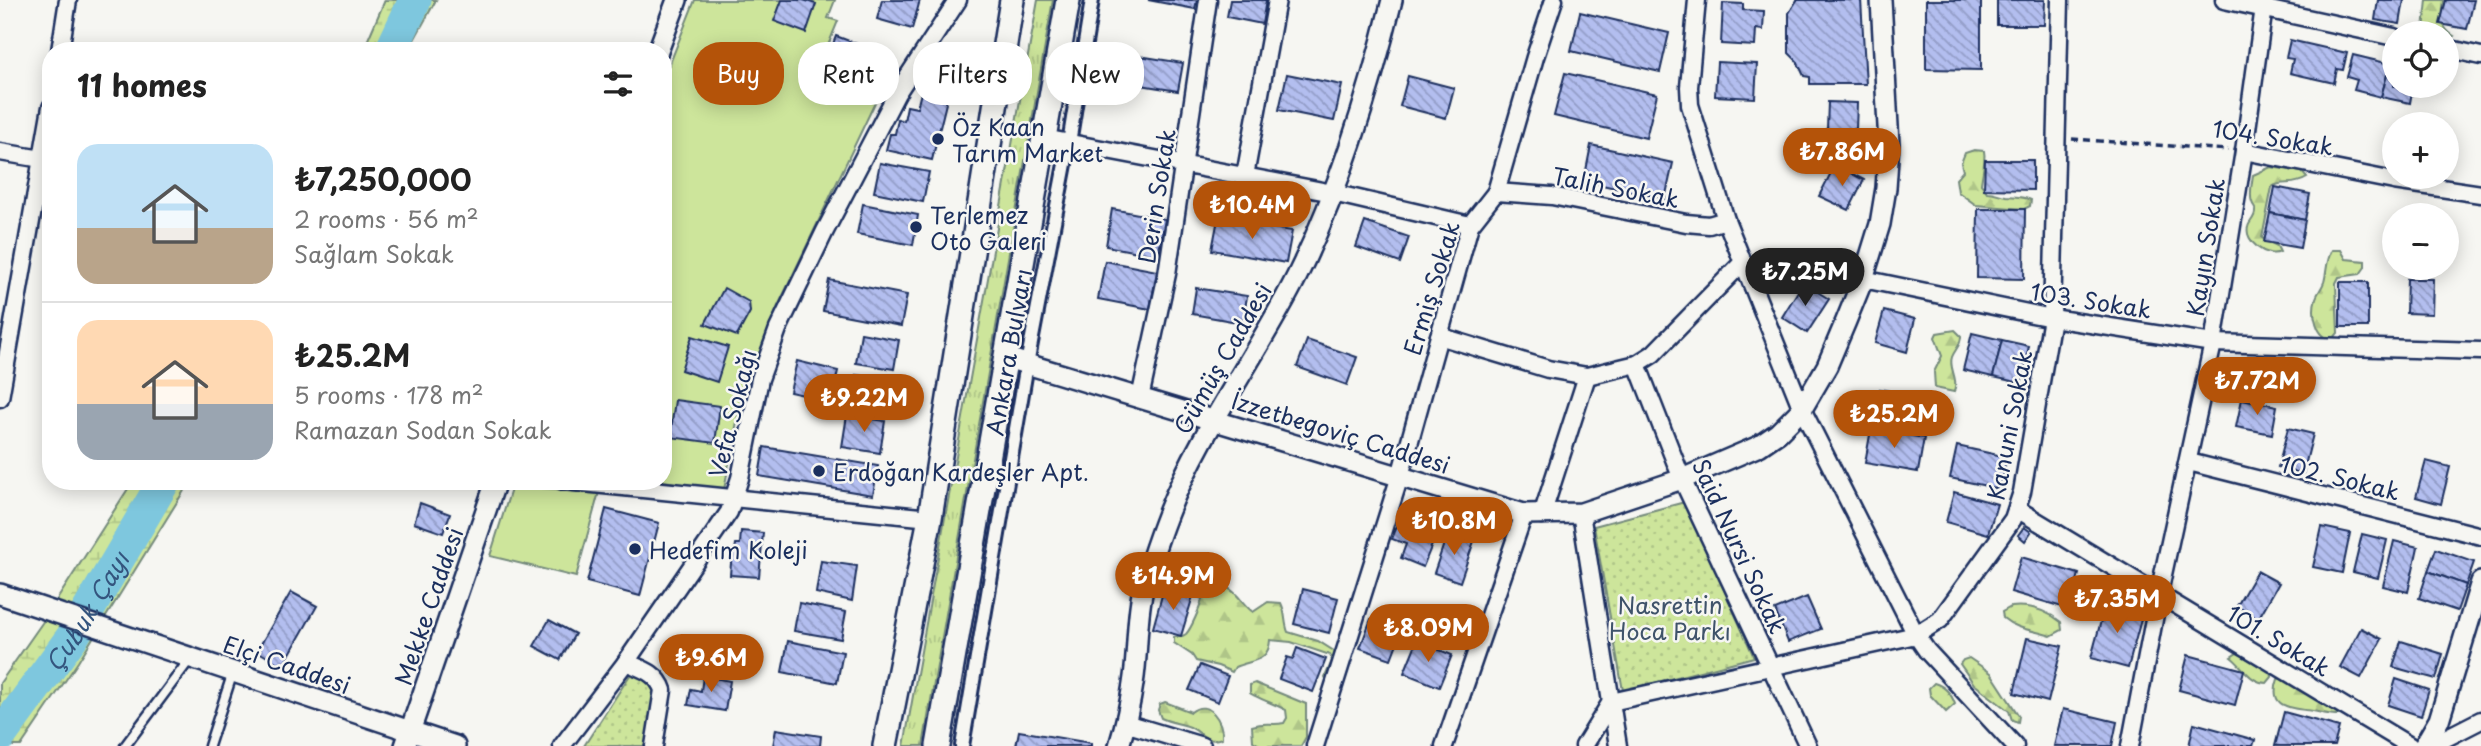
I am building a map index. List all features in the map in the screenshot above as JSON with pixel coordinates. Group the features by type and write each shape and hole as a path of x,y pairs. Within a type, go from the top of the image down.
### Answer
{"main road":[{"path":"885,746 930,518 1012,0"},
{"name":"Ankara Bulvarı","path":"939,746 1017,361 1044,138 1068,0"}],"street":[{"path":"61,42 68,0"},
{"path":"661,42 677,0"},
{"name":"Vefa Sokağı","path":"562,746 626,662 719,528 734,498 740,478 757,389 778,329 825,230 897,93 958,0"},
{"path":"962,746 1017,361 1069,143 1092,0"},
{"name":"Derin Sokak","path":"1140,398 1167,274 1208,0"},
{"path":"1245,176 1277,0"},
{"name":"Gümüş Caddesi","path":"1119,746 1133,684 1142,594 1150,565 1183,478 1292,285 1333,192 1362,106 1391,0"},
{"name":"Ermiş Sokak","path":"1315,746 1400,476 1470,225 1496,192 1554,0"},
{"path":"1697,0 1689,87 1690,105 1726,219 1802,409 1916,635 1927,651 2015,746"},
{"name":"İzzetbegoviç Caddesi","path":"1017,361 1533,515 1581,513 1682,479 1759,446 1778,433 1802,409 1827,366 1863,279 1880,224 1886,188 1889,144 1881,0"},
{"name":"Kanuni Sokak","path":"1611,702 1916,635 1940,620 2013,519 2052,318 2060,0"},
{"path":"2224,0 2264,4 2382,34"},
{"name":"Kayın Sokak","path":"2130,746 2159,593 2213,343 2264,4"},
{"path":"2459,51 2481,56"},
{"path":"1044,138 1333,192 1470,225"},
{"name":"104. Sokak","path":"2244,151 2394,181 2481,194"},
{"path":"0,152 42,159 0,398"},
{"name":"Talih Sokak","path":"1496,192 1552,196 1686,223 1709,225 1726,219"},
{"path":"1439,336 1548,369 1587,376 1637,364 1653,354 1743,262"},
{"name":"103. Sokak","path":"1863,279 2052,318 2213,343 2481,351"},
{"name":"Said Nursi Sokak","path":"1637,364 1682,479 1808,746"},
{"path":"1444,746 1587,376"},
{"name":"102. Sokak","path":"2189,462 2481,536"},
{"name":"Mekke Caddesi","path":"408,739 493,490"},
{"path":"654,490 930,518"},
{"name":"101. Sokak","path":"2017,509 2410,746"},
{"path":"1581,513 1618,746"},
{"path":"2424,746 2440,720 2481,582"},
{"name":"Elçi Caddesi","path":"0,594 191,657 408,739 455,746"},
{"path":"626,662 652,673 660,681 663,690 654,746"},
{"path":"1584,746 1611,702"},
{"path":"2430,746 2481,720"},
{"path":"1125,723 1202,746"}],"lane":[{"path":"125,746 191,657"},
{"path":"209,746 233,672"}],"path":[{"name":"104. Sokak","path":"2057,138 2244,151"}],"green space":[{"path":"385,0 436,0 413,42 367,42"},
{"path":"695,0 835,0 828,18 838,21 829,42 798,42 798,105 874,105 778,306 742,395 724,490 672,482 672,58"},
{"path":"1038,0 1053,0 923,746 904,746 1019,105 1032,105 1030,42"},
{"path":"2427,0 2444,0 2443,21 2425,21"},
{"path":"1984,151 1981,184 1987,192 2022,197 2031,200 2030,206 2024,209 1976,205 1958,192 1956,179 1963,171 1961,163 1965,153"},
{"path":"2271,167 2302,172 2307,178 2272,187 2262,238 2277,246 2280,252 2275,254 2263,251 2253,243 2248,232 2255,210 2251,196 2253,175"},
{"path":"2332,250 2341,250 2346,259 2365,261 2365,267 2360,274 2339,277 2336,283 2338,333 2333,339 2322,335 2316,324 2314,310"},
{"path":"1955,330 1961,336 1951,361 1954,392 1935,388 1934,372 1942,356 1935,337 1937,333"},
{"path":"127,490 184,490 78,662 21,746 0,746 0,683"},
{"path":"511,490 599,492 576,577 490,556"},
{"name":"Nasrettin Hoca Parkı","path":"1685,502 1754,657 1623,691 1594,526"},
{"path":"1179,571 1194,580 1228,588 1253,612 1268,602 1281,603 1288,632 1318,641 1337,653 1328,682 1325,677 1332,661 1330,655 1291,642 1270,640 1263,656 1235,667 1232,672 1196,661 1192,655 1174,643 1174,637 1183,636 1188,631 1202,599 1168,587 1170,576"},
{"path":"2111,575 2118,575 2153,600 2149,605 2142,603 2139,598 2118,591 2109,580"},
{"path":"2011,607 2044,611 2061,622 2062,630 2051,636 2014,625 2003,618 2002,612"},
{"path":"2237,653 2258,659 2271,670 2272,677 2267,683 2251,677 2231,657"},
{"path":"1969,658 1991,673 2019,716 2018,722 2012,720 2009,711 1974,684 1960,664"},
{"path":"630,675 645,677 657,687 647,746 584,746"},
{"path":"2286,677 2338,706 2339,715 2285,706 2277,699 2276,688 2278,679"},
{"path":"1255,683 1306,704 1306,737 1301,746 1261,746 1253,741 1252,726 1284,723 1287,718 1286,710 1250,693 1250,685"},
{"path":"1934,683 1949,693 1955,704 1946,712 1930,695 1929,688"},
{"path":"1165,702 1191,712 1203,708 1214,713 1222,731 1222,738 1208,739 1190,727 1161,718 1158,710 1160,704"}],"building":[{"path":"782,0 803,0 816,4 806,33 774,21"},
{"path":"882,0 920,0 912,29 877,19"},
{"path":"1148,0 1197,0 1195,9"},
{"path":"1230,0 1266,0 1262,24 1227,17"},
{"path":"1797,0 1861,0 1866,84 1810,84 1810,77 1804,76 1797,61 1789,53 1789,13"},
{"path":"1926,0 1981,0 1981,70 1926,69"},
{"path":"1997,0 2045,0 2044,25 1997,25"},
{"path":"2378,0 2404,0 2400,21 2375,20"},
{"path":"2446,0 2474,0 2467,29 2459,28 2459,21 2441,21"},
{"path":"1723,3 1743,4 1743,10 1764,11 1763,30 1756,29 1755,46 1721,44"},
{"path":"1580,12 1669,33 1660,72 1571,51"},
{"path":"836,36 852,42 834,42"},
{"path":"2290,40 2347,53 2343,70 2337,69 2334,83 2290,73 2293,59 2286,58"},
{"path":"2353,55 2382,62 2381,97 2354,90 2357,80 2347,77"},
{"path":"1144,57 1183,63 1178,91 1144,86"},
{"path":"1717,62 1757,64 1755,98 1715,96"},
{"path":"1565,73 1657,94 1646,138 1554,116"},
{"path":"1287,74 1342,85 1334,121 1279,110"},
{"path":"1408,76 1454,88 1446,118 1400,106"},
{"path":"2386,98 2411,98 2410,103"},
{"path":"1828,102 1857,103 1856,129 1827,129"},
{"path":"918,105 946,105 932,160 886,150 890,134 895,134 898,119 904,121 907,106 917,108"},
{"path":"1591,145 1673,163 1665,199 1584,181"},
{"path":"1985,160 2033,160 2033,190 1984,189"},
{"path":"880,163 929,172 923,202 874,192"},
{"path":"1835,165 1864,180 1849,210 1819,196"},
{"path":"2275,187 2310,194 2305,220 2270,213"},
{"path":"863,204 918,215 913,245 857,234"},
{"path":"1112,209 1165,219 1158,256 1106,246"},
{"path":"1978,209 2025,209 2024,279 1977,278"},
{"path":"2270,213 2305,220 2300,248 2264,242"},
{"path":"1218,219 1292,231 1286,263 1212,250"},
{"path":"1365,222 1409,237 1400,263 1356,247"},
{"path":"1105,261 1157,271 1150,309 1098,299"},
{"path":"829,280 907,295 901,326 823,311"},
{"path":"2407,280 2433,280 2432,314 2406,313"},
{"path":"2340,282 2368,282 2368,327 2340,327"},
{"path":"1803,283 1829,299 1807,333 1782,317"},
{"path":"724,288 749,302 750,312 737,336 705,324"},
{"path":"1196,288 1247,296 1243,323 1192,314"},
{"path":"1884,311 1915,319 1907,352 1875,343"},
{"path":"861,333 899,340 894,369 856,363"},
{"path":"1972,333 2002,340 1993,377 1963,370"},
{"path":"692,336 728,347 717,382 681,370"},
{"path":"1307,340 1357,357 1347,385 1297,367"},
{"path":"2002,340 2029,346 2021,383 1993,377"},
{"path":"797,361 838,371 831,401 790,392"},
{"path":"856,375 893,381 887,411 851,405"},
{"path":"1880,389 1932,400 1925,435 1873,425"},
{"path":"2242,399 2277,406 2272,434 2236,427"},
{"path":"675,400 720,406 715,443 672,437"},
{"path":"847,415 885,421 880,453 842,447"},
{"path":"2288,428 2313,434 2303,474 2278,467"},
{"path":"1871,429 1924,438 1918,472 1865,463"},
{"path":"1957,446 2007,457 2000,489 1950,478"},
{"name":"Erdoğan Kardeşler Apt.","path":"764,447 878,466 873,495 759,476"},
{"path":"2426,461 2450,467 2441,504 2416,497"},
{"path":"1954,492 1997,504 1988,534 1946,522"},
{"path":"420,503 450,514 443,533 414,523"},
{"path":"1422,506 1444,515 1423,567 1401,558 1406,544 1392,539 1404,509 1419,515"},
{"path":"606,509 659,523 640,596 587,582"},
{"path":"2024,527 2031,532 2025,541 2018,535"},
{"path":"2322,527 2350,533 2342,573 2313,567"},
{"path":"741,531 763,533 759,577 730,575 732,551 735,551 736,544 740,544"},
{"path":"1448,532 1474,541 1460,582 1434,573"},
{"path":"2362,534 2387,540 2378,578 2353,572"},
{"path":"2394,541 2418,547 2408,592 2383,586"},
{"path":"2436,549 2474,562 2466,585 2428,571"},
{"path":"2021,557 2079,574 2069,609 2011,592"},
{"path":"821,561 857,566 852,601 816,593"},
{"path":"2257,571 2279,583 2258,619 2237,606"},
{"path":"2428,571 2466,585 2457,611 2419,598"},
{"path":"1164,588 1193,596 1181,636 1153,628"},
{"path":"1303,589 1338,598 1329,633 1294,624"},
{"path":"291,592 317,606 283,666 257,651"},
{"path":"1807,597 1821,629 1788,642 1775,610"},
{"path":"2106,602 2143,612 2128,668 2091,658"},
{"path":"799,603 846,612 841,639 794,631"},
{"path":"1371,619 1402,630 1391,659 1360,648"},
{"path":"549,620 575,634 560,660 534,646"},
{"path":"2361,628 2382,639 2361,678 2340,667"},
{"path":"2027,638 2062,646 2048,702 2014,693"},
{"path":"788,641 843,652 837,683 782,672"},
{"path":"1417,641 1452,655 1439,687 1404,673"},
{"path":"2401,641 2443,654 2436,679 2393,667"},
{"path":"1297,648 1326,659 1313,692 1279,679 1287,657 1293,659"},
{"path":"2188,655 2244,670 2235,705 2179,690"},
{"path":"1200,665 1228,676 1218,702 1189,690"},
{"path":"703,676 730,681 725,711 688,705 691,689 701,691"},
{"path":"2396,679 2429,690 2421,716 2388,705"},
{"path":"2063,709 2117,722 2112,746 2054,746"},
{"path":"2284,712 2339,727 2334,746 2275,746"},
{"path":"2194,723 2255,740 2253,746 2189,746"},
{"path":"776,729 821,736 820,746 773,746"},
{"path":"1019,731 1091,743 1091,746 1016,746"}],"waterway":[{"name":"Çubuk Çayı","path":"395,42 415,0"},
{"name":"Çubuk Çayı","path":"0,736 75,633 159,490"}],"place":[{"name":"Öz Kaan Tarım Market","path":"938,139"},
{"name":"Terlemez Oto Galeri","path":"916,227"},
{"name":"Erdoğan Kardeşler Apt.","path":"819,471"},
{"name":"Hedefim Koleji","path":"635,549"}]}
